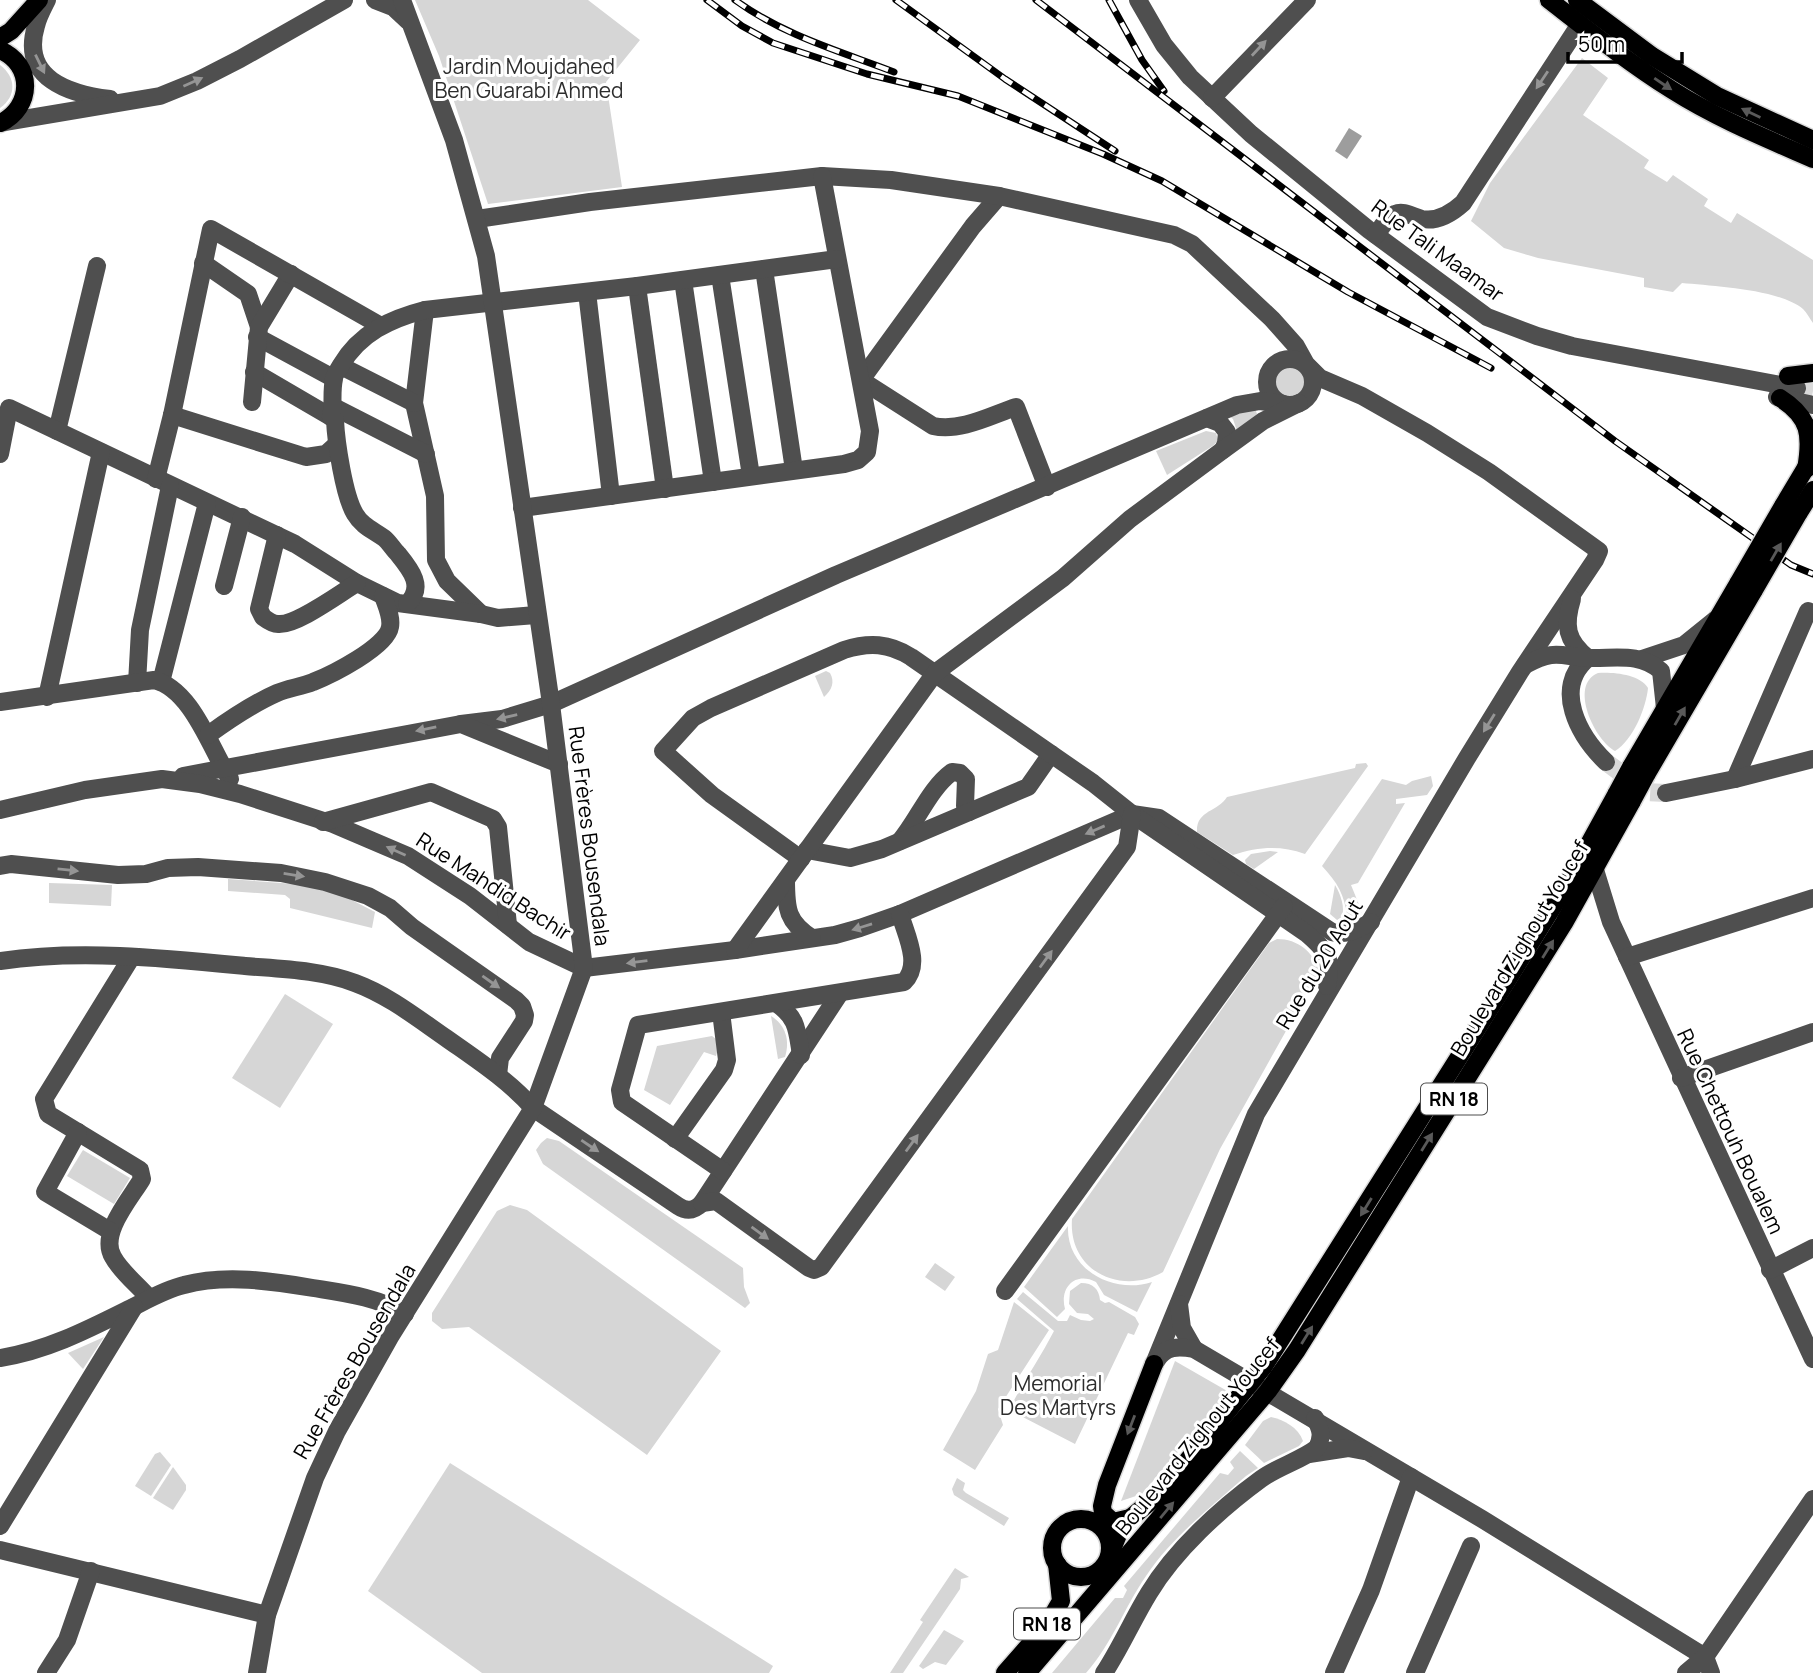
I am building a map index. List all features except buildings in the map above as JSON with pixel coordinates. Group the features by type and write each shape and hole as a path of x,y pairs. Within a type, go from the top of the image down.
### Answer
{"main road":[{"path":"0,38 11,31 39,0"},
{"path":"1549,0 1673,90 1731,122 1813,159"},
{"path":"1577,0 1681,75 1753,115 1813,141"},
{"path":"0,50 15,59 21,67 26,86 21,106 15,114 0,123"},
{"path":"1793,382 1813,376"},
{"path":"1780,398 1800,413 1805,423 1810,450 1809,462"},
{"name":"Boulevard Zighout Youcef","path":"1130,1518 1163,1491 1265,1366 1567,884 1625,797 1791,510 1809,462"},
{"name":"Boulevard Zighout Youcef","path":"1791,510 1813,490"},
{"name":"Boulevard Zighout Youcef","path":"1639,771 1665,708 1717,618 1746,586"},
{"name":"Boulevard Zighout Youcef","path":"1027,1673 1268,1391 1297,1350 1564,923 1595,870 1625,797"},
{"path":"1130,1518 1113,1522 1107,1518 1102,1506 1107,1485 1154,1364"},
{"path":"1107,1485 1089,1506 1056,1533 1052,1549 1057,1564 1063,1571 1080,1577 1097,1573 1107,1561 1121,1557 1144,1538"},
{"path":"1091,1598 1118,1533 1130,1518"},
{"path":"1067,1522 1086,1519 1102,1527 1108,1535 1107,1561"},
{"name":"RN 18","path":"1005,1673 1046,1625 1061,1601 1057,1564"}],"street":[{"path":"47,0 36,26 33,43 35,57 50,81 79,94 128,101"},
{"path":"0,123 160,96 197,81 344,0"},
{"path":"328,10 369,0"},
{"path":"375,0 394,7 413,26"},
{"name":"Rue Frères Bousendala","path":"257,1673 267,1615 315,1478 337,1431 405,1314 533,1108 584,968 551,704 486,256 454,140 402,0"},
{"name":"Rue Tali Maamar","path":"1138,0 1164,45 1190,77 1251,134 1376,235 1487,317 1537,336 1602,352"},
{"path":"1212,98 1307,0"},
{"path":"1376,235 1392,215 1401,212 1423,219 1437,218 1452,213 1463,203 1580,24"},
{"path":"477,219 590,202 822,176 891,180 999,197 1184,238 1282,329 1296,346 1314,378 1311,393 1266,420 1130,519 1063,578 935,674 735,950"},
{"path":"522,508 844,464 858,460 867,452 870,431 822,176"},
{"path":"963,192 971,205 973,226"},
{"path":"861,380 973,226 999,197"},
{"path":"137,682 140,630 173,415 211,229 381,326"},
{"path":"407,604 416,591 412,572 385,539 369,529 356,516 349,503 336,445 332,412 337,372 359,341 396,318 425,310 637,286 837,259"},
{"path":"204,263 248,294 258,332 252,402"},
{"path":"58,430 97,265"},
{"path":"764,269 794,470"},
{"path":"258,332 291,274"},
{"path":"720,275 751,476"},
{"path":"683,280 713,482"},
{"path":"637,286 665,489"},
{"path":"587,292 611,496"},
{"path":"425,310 414,403 435,496 436,560 447,581 481,614"},
{"path":"162,779 224,770 461,723 502,719 551,704 836,575 1237,405 1267,380 1284,344 1282,329"},
{"path":"258,332 337,372 414,403"},
{"path":"1602,352 1636,349 1793,382"},
{"path":"1602,352 1633,369 1813,405"},
{"path":"1278,361 1293,358 1306,365"},
{"name":"Rue du 20 Aout","path":"1154,1364 1254,1118 1462,766 1598,555 1596,547 1489,472 1362,396 1320,378 1306,365"},
{"path":"254,372 332,412 426,454"},
{"path":"861,380 933,426 944,428 958,427 1016,407 1047,487"},
{"path":"1267,380 1271,395 1296,402"},
{"path":"1237,405 1260,401 1296,402 1320,393 1342,389"},
{"path":"1260,401 1270,405 1272,410 1266,420"},
{"path":"0,454 9,408 207,503 242,517 305,549 357,583 383,596 407,604 498,618 536,615"},
{"path":"173,415 297,456 316,457 326,454 336,445"},
{"path":"1207,418 1220,423 1227,432 1223,450"},
{"path":"47,697 101,452"},
{"path":"161,682 207,503"},
{"path":"224,586 242,517"},
{"path":"277,535 259,609 262,617 276,624 284,624 357,583"},
{"path":"1574,590 1568,615 1569,636 1575,647 1588,658"},
{"path":"208,735 242,710 279,691 322,678 382,642 390,629 383,596"},
{"path":"1735,779 1808,611"},
{"path":"1532,661 1565,654 1588,658 1615,656 1642,659 1684,645 1717,618"},
{"path":"1051,754 1028,787 934,828 866,855 850,858 804,855 712,795 663,751 693,718 711,708 859,645 887,645 900,650 1051,754 1132,814 1282,909 1339,934 1349,948 1349,958"},
{"path":"1571,689 1576,670 1588,658"},
{"path":"1642,659 1661,671 1665,708"},
{"path":"1532,661 1562,670 1571,689 1576,722 1587,741 1606,762"},
{"path":"0,702 137,682 161,682 183,701 208,735 224,770 240,794"},
{"path":"461,723 559,764"},
{"path":"1667,793 1813,759"},
{"path":"900,841 947,775 956,772 966,779 965,806 969,812"},
{"name":"Rue Mahdid Bachir","path":"0,810 85,790 162,779 200,784 240,794 323,822 419,862 529,942 584,968 735,950 860,928 901,914 1132,814"},
{"path":"323,822 431,792 492,820 498,827 509,925"},
{"path":"920,811 924,823 934,828"},
{"path":"1132,814 1159,818 1282,909 1315,940 1329,957 1330,970 1324,997"},
{"path":"702,1203 716,1201 809,1268 814,1270 821,1267 1127,847 1132,814"},
{"path":"0,866 11,864 118,875 198,867 281,873 308,877 368,896 390,908 412,927 502,989 522,1006 524,1021 499,1058 498,1075"},
{"name":"Rue Chettouh Boualem","path":"1595,870 1611,922 1813,1359"},
{"path":"786,880 790,918 812,938"},
{"path":"1627,957 1813,898"},
{"path":"1564,923 1577,911 1590,905 1611,922"},
{"path":"1005,1291 1282,909"},
{"path":"723,1171 622,1102 620,1095 638,1026 904,982 910,976 914,963 901,914"},
{"path":"1339,934 1358,930 1371,922"},
{"path":"0,961 63,954 131,958 288,970 353,982 396,1005 498,1075 514,1087 533,1108 683,1209 696,1209 702,1203 840,993"},
{"path":"131,958 44,1099 48,1114 140,1170 142,1174 142,1179 110,1231 108,1244 112,1257 142,1302"},
{"path":"776,1003 790,1012 797,1028 801,1055"},
{"path":"675,1139 724,1070 727,1060 721,1012"},
{"path":"1681,1078 1813,1032"},
{"path":"78,1132 45,1192 110,1231"},
{"path":"1770,1270 1813,1248"},
{"path":"0,1359 27,1353 71,1337 142,1302 184,1285 212,1281 246,1280 333,1291 389,1304 405,1314"},
{"path":"1179,1300 1182,1328 1194,1349"},
{"path":"0,1527 142,1302"},
{"path":"1154,1364 1159,1355 1170,1348 1182,1346 1194,1349 1482,1518 1708,1665"},
{"path":"1104,1673 1162,1573 1203,1529 1259,1480 1317,1448 1321,1430 1315,1418"},
{"path":"1309,1454 1348,1448 1375,1455"},
{"path":"1334,1673 1371,1590 1411,1477"},
{"path":"1686,1673 1708,1665 1813,1499"},
{"path":"1415,1673 1471,1546"},
{"path":"0,1550 267,1615"},
{"path":"46,1673 67,1640 91,1571"},
{"path":"1117,1653 1117,1663 1123,1673"}],"green space":[{"name":"Jardin Moujdahed Ben Guarabi Ahmed","path":"415,0 588,0 640,40 606,82 622,187 488,204 439,56"},
{"path":"1582,58 1608,78 1583,115 1649,160 1644,168 1667,182 1673,175 1708,199 1704,206 1731,223 1737,213 1813,260 1813,323 1803,309 1792,302 1762,293 1682,283 1673,292 1644,287 1644,278 1538,258 1504,248 1471,221 1490,183"},
{"path":"0,65 12,81 12,92 0,108"},
{"path":"1290,365 1301,370 1306,381 1301,392 1290,397 1279,392 1274,381 1279,370"},
{"path":"1255,408 1257,414 1237,431 1233,419 1229,416"},
{"path":"1206,431 1216,433 1218,440 1214,445 1167,475 1156,451"},
{"path":"826,671 832,676 832,683 831,689 824,697 815,676"},
{"path":"1598,673 1632,677 1648,688 1638,723 1622,746 1615,751 1607,745 1593,725 1585,700 1589,679"},
{"path":"1366,763 1368,766 1305,854 1269,848 1233,855 1197,832 1200,819 1227,797 1355,768 1356,764"},
{"path":"1431,776 1433,786 1427,795 1396,799 1396,804 1405,803 1358,883 1351,885 1362,912 1353,920 1347,917 1339,889 1322,866 1382,779 1406,785"},
{"path":"1278,852 1254,869 1246,864 1245,860 1251,854"},
{"path":"228,879 308,885 348,898 375,912 372,928 290,908 290,899 285,895 228,891"},
{"path":"49,883 112,885 111,906 49,903"},
{"path":"1335,885 1343,910 1342,918 1337,920 1330,914"},
{"path":"1277,939 1292,941 1304,948 1313,958 1319,972 1220,1149 1163,1272 1147,1279 1130,1281 1100,1274 1088,1265 1079,1253 1073,1237 1072,1219 1269,943"},
{"path":"285,994 333,1024 280,1108 232,1078"},
{"path":"771,1016 780,1024 787,1039 785,1057 778,1059"},
{"path":"712,1036 720,1042 716,1056 704,1052 670,1105 644,1090 657,1046"},
{"path":"547,1138 559,1141 743,1268 744,1287 750,1303 745,1308 543,1164 536,1150"},
{"path":"83,1150 130,1178 114,1204 67,1176"},
{"path":"510,1205 527,1210 721,1351 647,1455 469,1327 442,1329 432,1321 432,1313 497,1211"},
{"path":"1068,1226 1069,1241 1075,1255 1083,1266 1095,1275 1122,1285 1152,1282 1137,1312 1104,1295 1096,1282 1082,1278 1067,1288 1064,1294 1065,1309 1057,1317 1024,1287"},
{"path":"935,1263 955,1277 945,1291 925,1277"},
{"name":"Memorial Des Martyrs","path":"1081,1283 1092,1285 1100,1300 1109,1302 1135,1317 1139,1324 1134,1335 1128,1333 1075,1444 1009,1410 1054,1331 1017,1299 1023,1292 1058,1321 1067,1321 1070,1315 1090,1321 1094,1319 1088,1314 1077,1313 1069,1304 1070,1291"},
{"path":"1014,1302 1049,1330 998,1409 1003,1425 975,1470 943,1450 976,1391 988,1354 998,1350"},
{"path":"104,1337 83,1369 68,1353"},
{"path":"1175,1361 1229,1392 1142,1494 1121,1501"},
{"path":"1271,1417 1290,1425 1303,1441 1299,1446 1264,1463 1245,1445 1263,1421"},
{"path":"1240,1451 1258,1468 1193,1523 1156,1562 1103,1650 1086,1673 1052,1673 1115,1598 1123,1598 1127,1590 1124,1586 1220,1473 1228,1475 1234,1468 1230,1462"},
{"path":"160,1452 171,1465 151,1496 135,1486 155,1454"},
{"path":"450,1463 773,1666 769,1673 482,1673 368,1591"},
{"path":"173,1467 186,1485 186,1490 173,1510 153,1498"},
{"path":"957,1478 965,1483 963,1490 966,1493 1009,1518 1004,1526 954,1495 952,1489"},
{"path":"955,1568 969,1577 961,1579 960,1589 903,1673 890,1673 923,1622 920,1620"},
{"path":"944,1630 964,1641 946,1665 935,1662 923,1669 919,1666"}],"shaded area":[{"path":"1349,128 1362,136 1347,159 1335,151"}],"tunnel":[{"path":"1797,388 1813,391"},
{"path":"1606,762 1647,792 1666,793"}],"railway":[{"path":"707,0 742,26 773,43 867,74 958,96 1103,154 1162,181 1348,292 1491,368"},
{"path":"735,0 792,33 894,72"},
{"path":"896,0 1005,79 1115,151"},
{"path":"1036,0 1615,441 1791,565 1813,574"},
{"path":"1109,0 1142,60 1164,91"}]}
